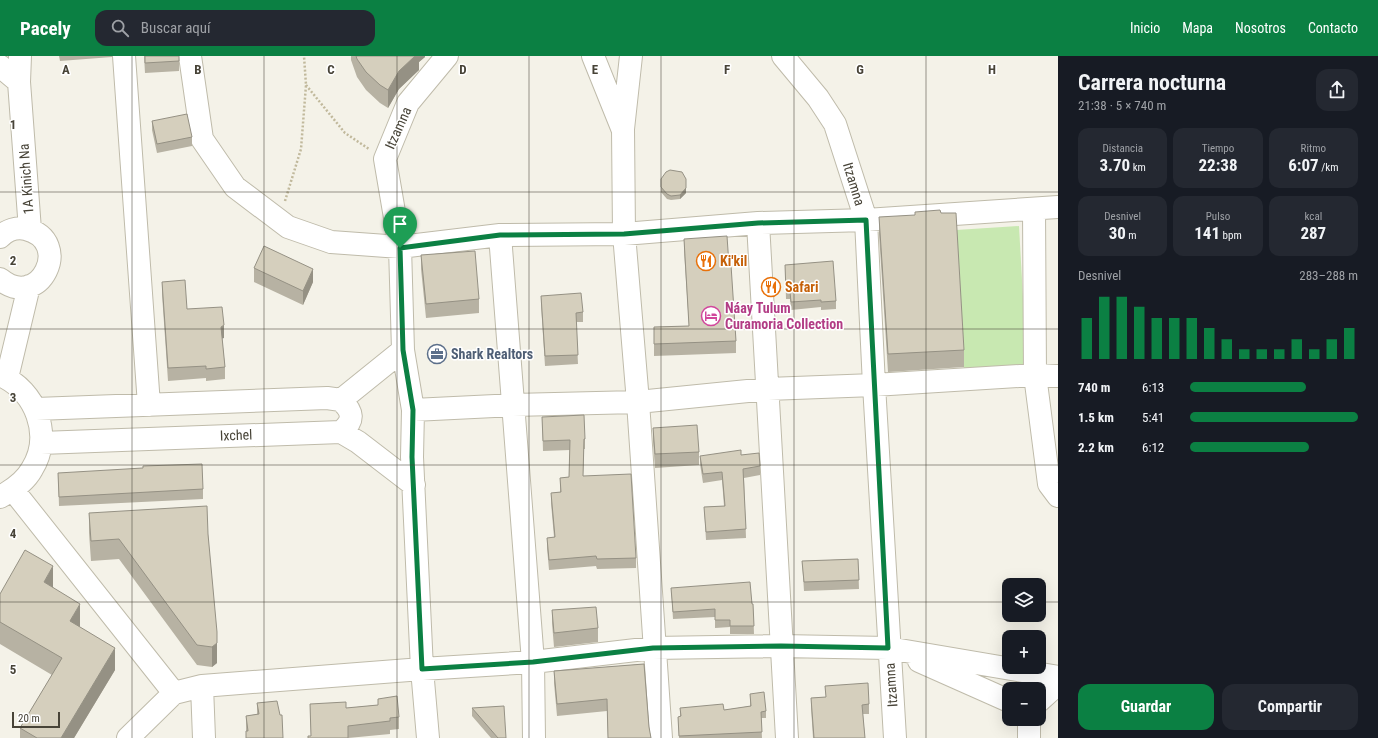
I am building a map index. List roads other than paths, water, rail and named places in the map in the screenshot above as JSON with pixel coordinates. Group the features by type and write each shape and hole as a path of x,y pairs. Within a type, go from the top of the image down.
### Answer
{"street":[{"name":"1A Kinich Na","path":"20,56 19,82 30,230"},
{"path":"124,56 148,405"},
{"path":"190,56 202,140 235,187 288,227 330,242 400,248 500,235 624,234 758,223 866,220 1058,207"},
{"name":"Itzamna","path":"428,738 422,669 414,485 413,410 403,350 400,248 385,159 408,103 447,56"},
{"path":"593,56 622,129"},
{"path":"631,56 622,129 624,234 638,402 653,648 661,738"},
{"name":"Itzamna","path":"783,56 818,98 835,124 866,220 888,648 895,738"},
{"path":"0,66 19,82"},
{"path":"1034,208 1035,375 1049,484 1058,496"},
{"path":"758,223 786,738"},
{"path":"0,236 15,229 30,230 44,240 48,247 50,263 43,278 29,286 16,288 0,279"},
{"path":"500,235 533,662 534,738"},
{"path":"29,286 3,377 24,391 36,409 41,426 41,443 38,457 32,470 24,481 6,493 174,693"},
{"path":"341,400 403,350"},
{"path":"413,410 513,405 638,402 768,389 874,385 1035,375 1058,376"},
{"path":"36,409 327,398 341,400 348,407 351,414 348,425 341,432 363,446 414,485"},
{"name":"Ixchel","path":"41,443 341,432"},
{"path":"128,738 174,693 202,686 533,662 653,648 781,646 888,648 1058,677"},
{"path":"888,648 1002,698"},
{"path":"1046,695 1058,684"},
{"path":"202,686 204,738"},
{"path":"1029,738 1030,726"}],"place":[{"name":"Ki'kil","path":"706,261"},
{"name":"Safari","path":"771,287"},
{"name":"Náay Tulum Curamoria Collection","path":"711,316"},
{"name":"Shark Realtors","path":"437,354"}]}
